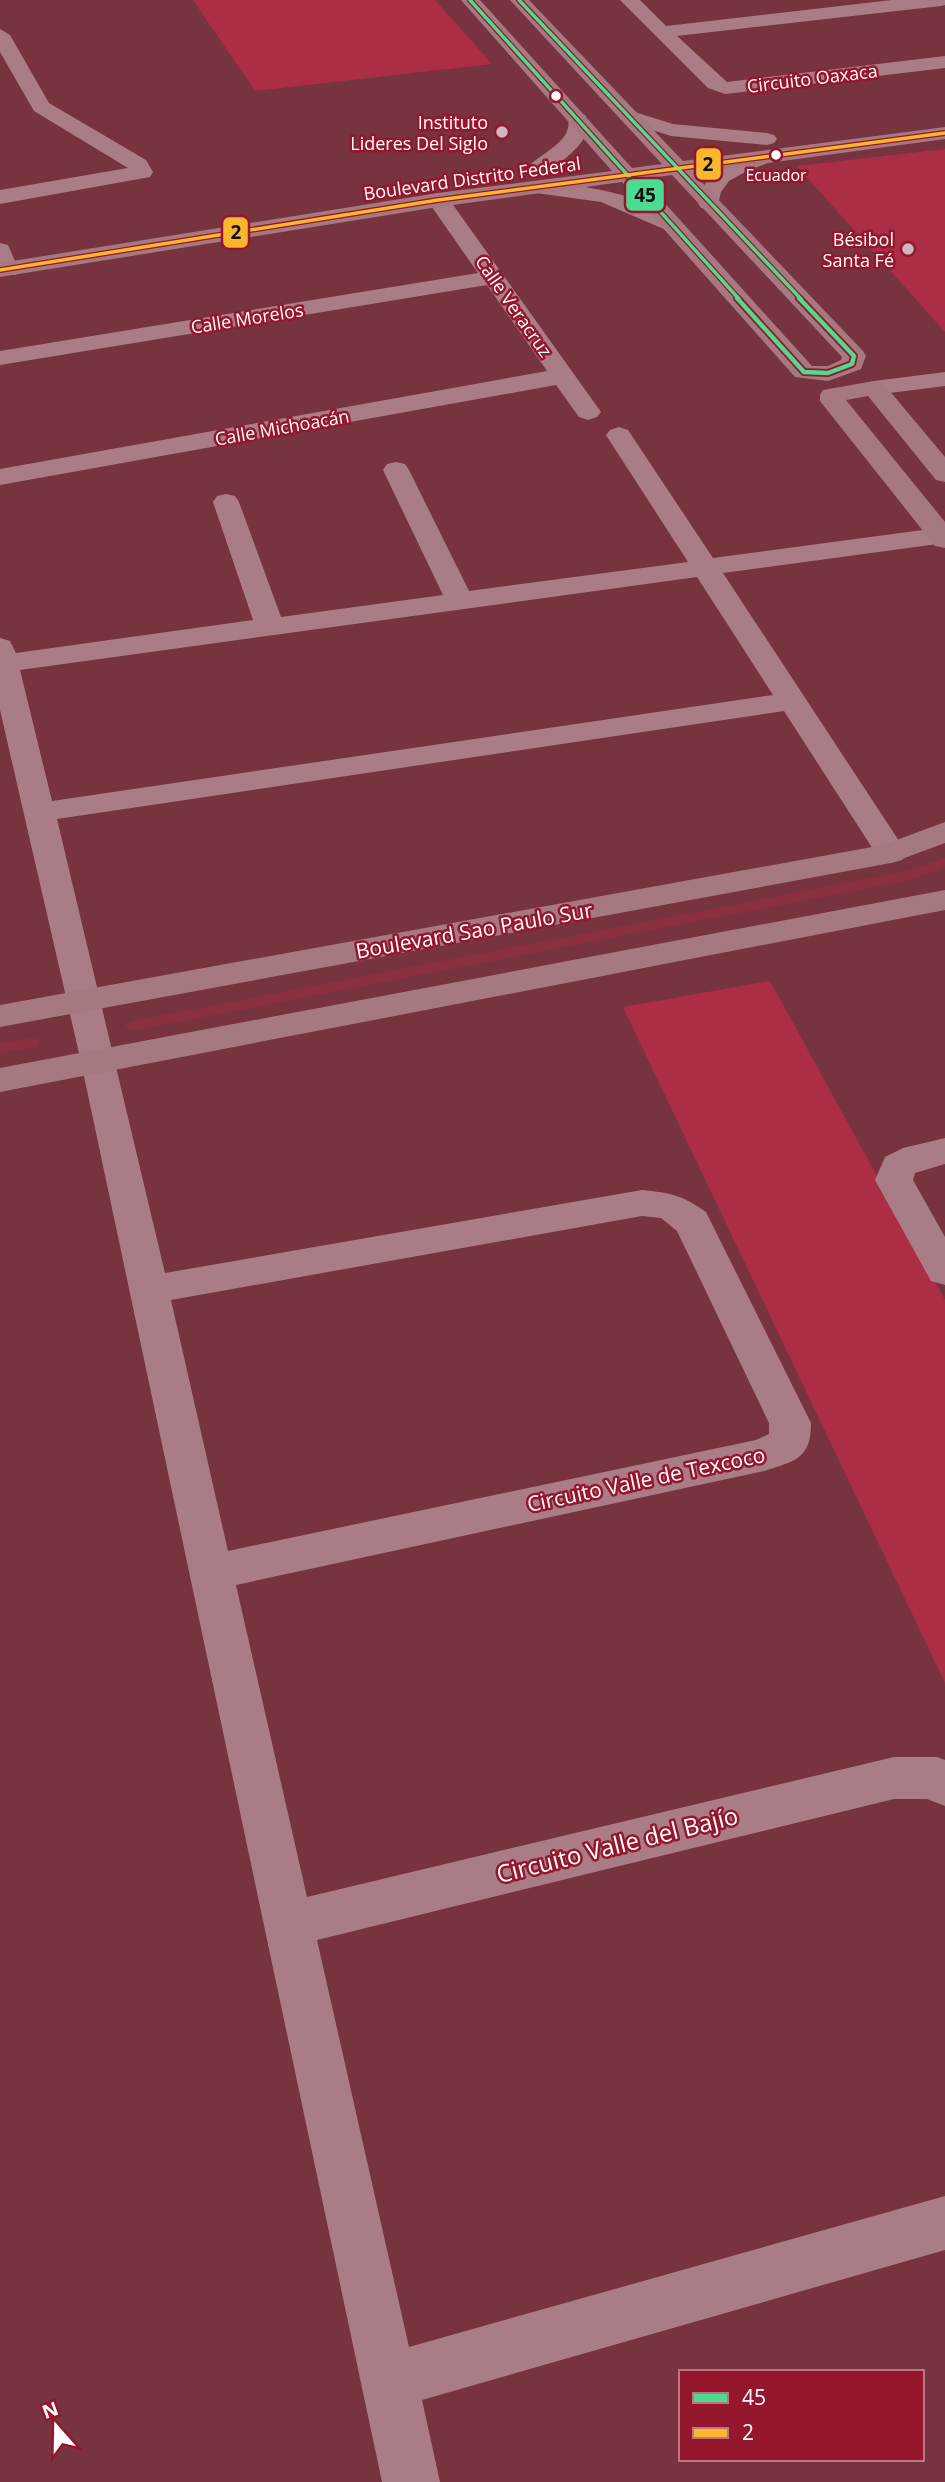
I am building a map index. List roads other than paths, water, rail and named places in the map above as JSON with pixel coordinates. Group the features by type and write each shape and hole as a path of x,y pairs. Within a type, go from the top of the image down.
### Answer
{"street":[{"path":"470,0 804,372 834,373 852,364 854,356 519,0"},
{"name":"Circuito Oaxaca","path":"629,0 715,83 725,88 945,62"},
{"path":"662,32 941,0"},
{"path":"0,35 41,107 138,165 142,172 0,197"},
{"name":"Boulevard Distrito Federal","path":"768,147 945,115"},
{"path":"628,116 671,130 768,147"},
{"path":"578,119 579,131 538,178 638,206 673,226"},
{"name":"Boulevard Distrito Federal","path":"2,258 438,201 612,158 669,159 768,147 945,133"},
{"path":"709,202 709,191 720,176 768,147"},
{"name":"Boulevard Distrito Federal","path":"2,258 538,178 627,174 669,159"},
{"name":"Calle Veracruz","path":"438,201 495,277 588,412"},
{"name":"Calle Morelos","path":"0,358 495,277"},
{"name":"Calle Michoacán","path":"0,477 563,376"},
{"path":"944,537 833,401 832,395 945,379"},
{"path":"874,388 945,474"},
{"path":"619,435 891,853"},
{"path":"397,470 460,601"},
{"path":"226,502 270,628"},
{"path":"411,2482 99,1062 2,655 270,628 944,537"},
{"path":"39,812 793,701"},
{"name":"Boulevard Sao Paulo Sur","path":"0,1016 891,853 945,832"},
{"path":"0,1080 945,900"},
{"path":"945,1151 916,1157 898,1166 894,1180 945,1270"},
{"name":"Circuito Valle de Texcoco","path":"148,1290 642,1203 670,1206 692,1222 790,1423 790,1443 764,1455 211,1572"},
{"name":"Circuito Valle del Bajío","path":"288,1924 894,1778 937,1778 945,1785"},
{"path":"389,2381 945,2223"}],"waterway":[{"path":"132,1026 910,875 945,862"},
{"path":"0,1048 31,1043"}],"place":[{"name":"Instituto Lideres Del Siglo","path":"502,132"},
{"name":"Ecuador","path":"776,155"},
{"name":"Bésibol Santa Fé","path":"908,249"}]}
